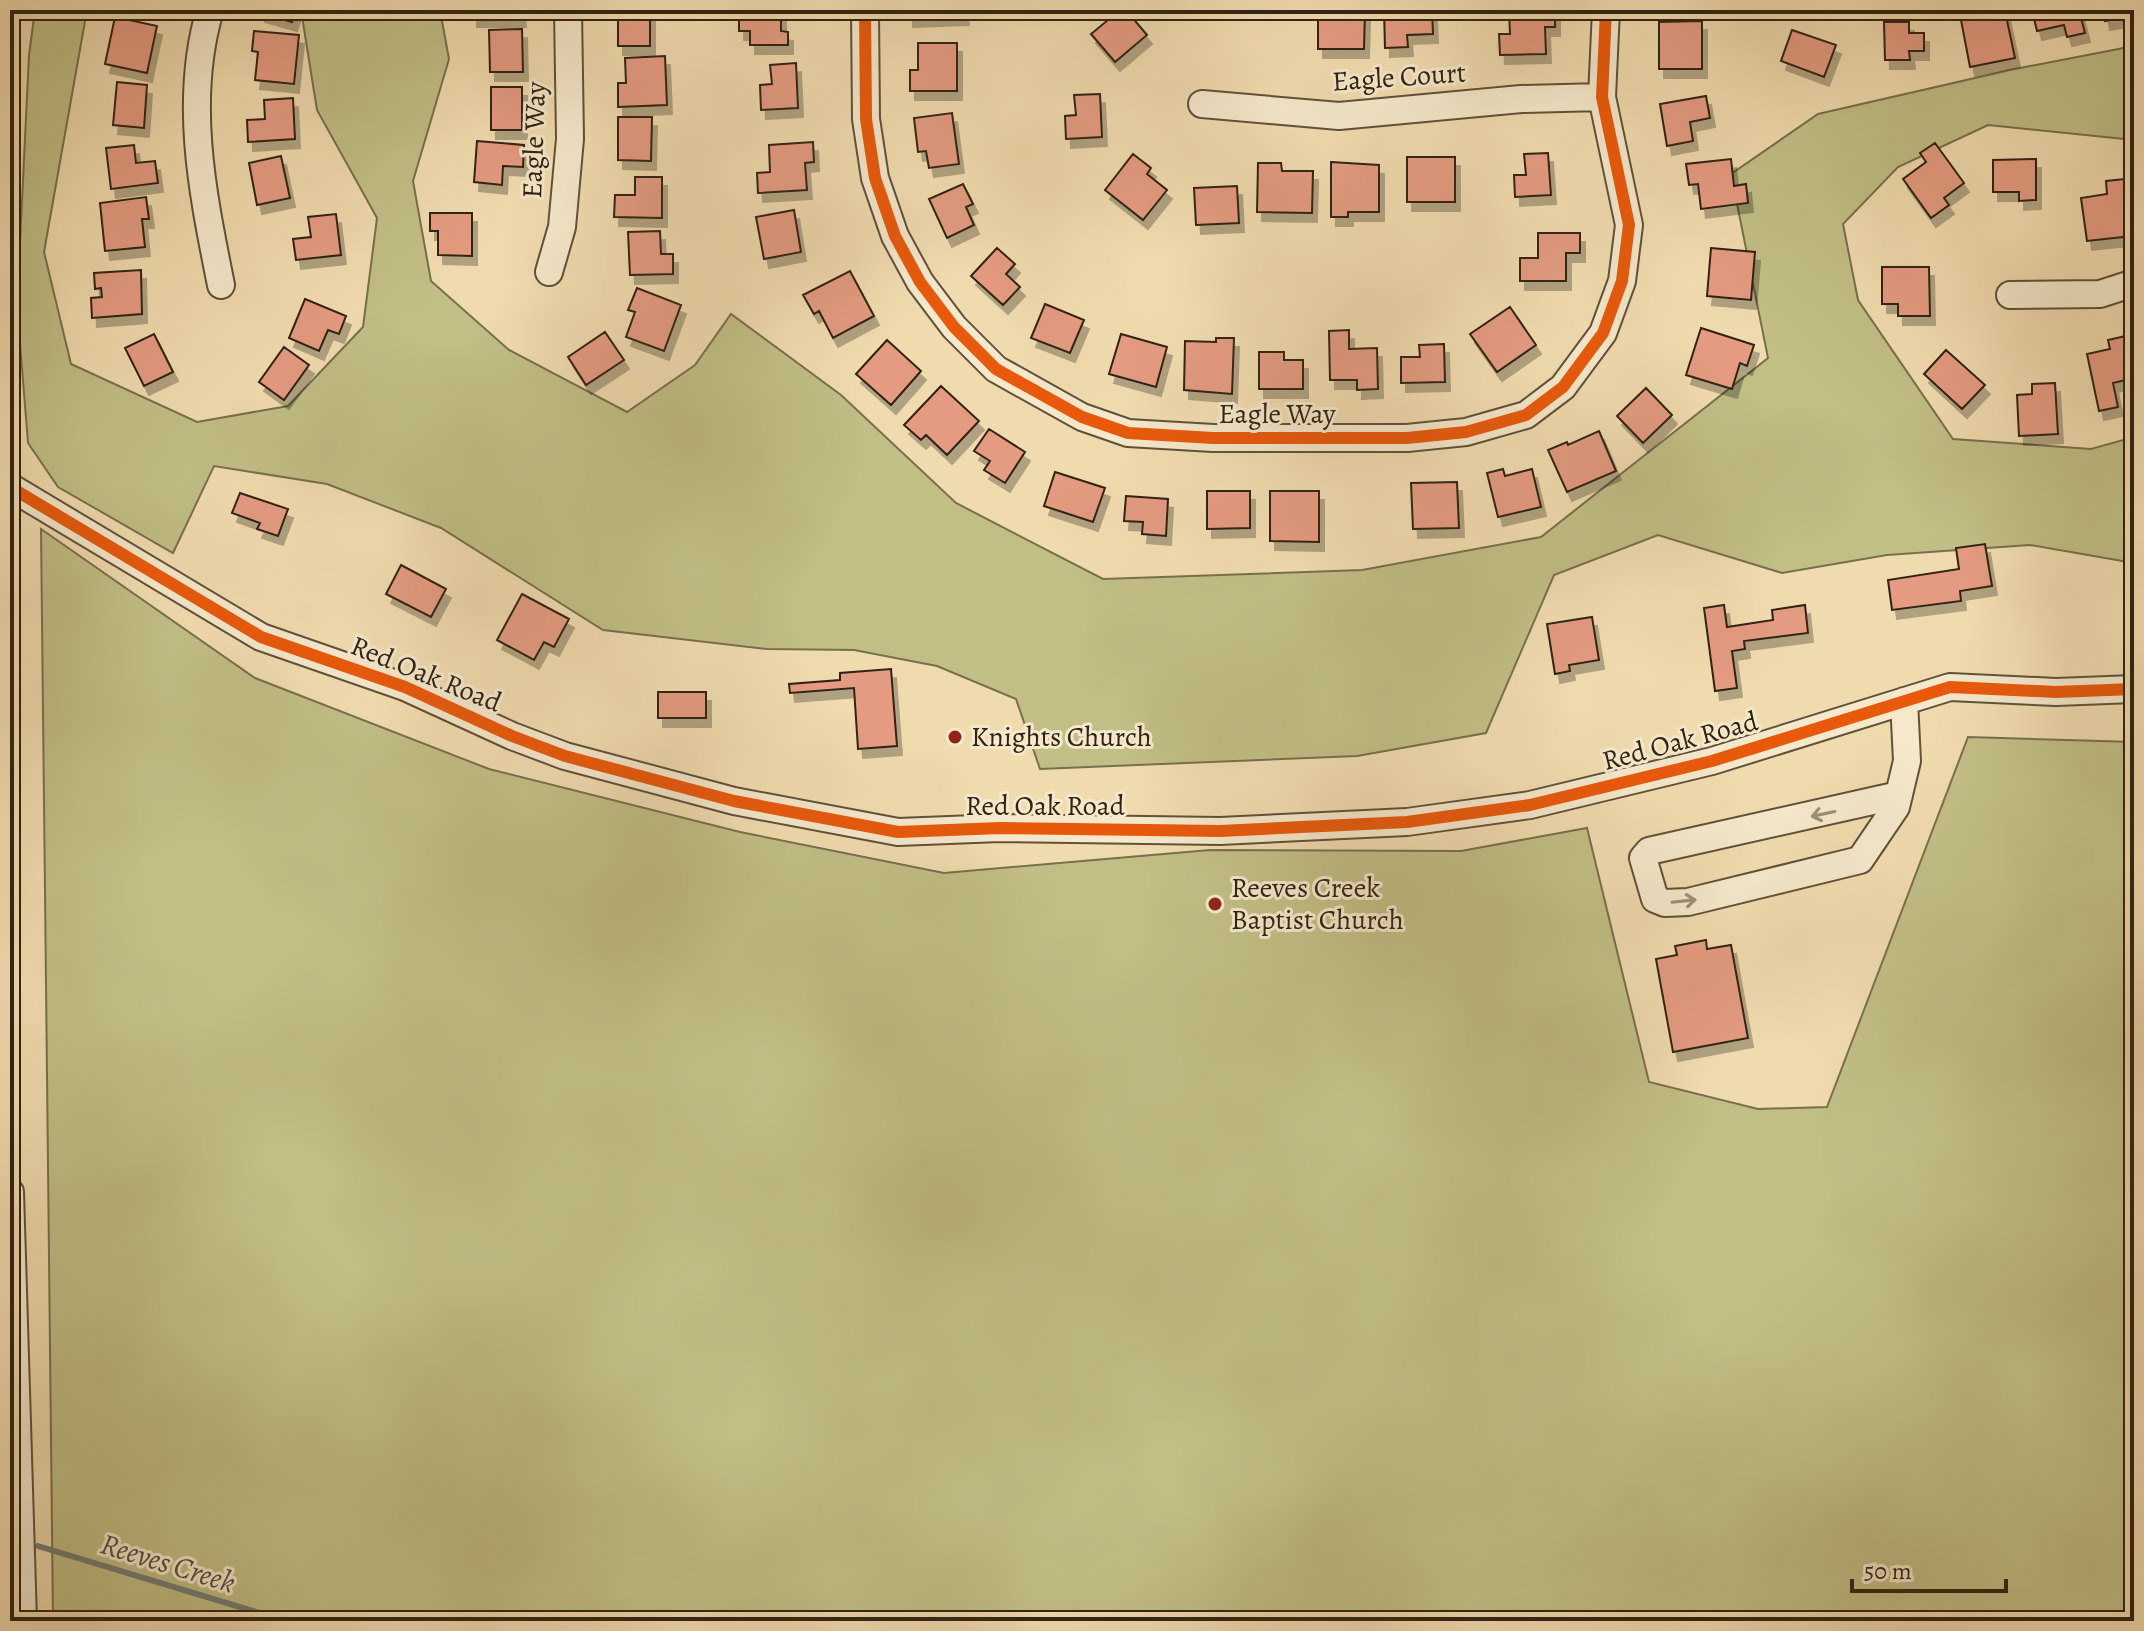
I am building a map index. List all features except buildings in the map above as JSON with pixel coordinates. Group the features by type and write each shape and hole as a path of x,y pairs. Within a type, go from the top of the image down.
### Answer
{"street":[{"path":"210,10 204,29 196,127 203,192 221,285"},
{"name":"Eagle Way","path":"549,272 562,227 570,139 568,10"},
{"name":"Eagle Way","path":"865,10 866,119 875,178 895,236 920,282 954,327 996,369 1082,417 1128,433 1213,438 1407,438 1466,432 1526,415 1563,387 1603,333 1622,281 1629,225 1602,97 1606,10"},
{"name":"Eagle Court","path":"1202,104 1339,116 1521,99 1602,97"},
{"path":"2010,295 2100,294 2134,283"},
{"name":"Red Oak Road","path":"10,487 261,637 405,687 512,736 565,756 734,801 898,832 1000,828 1220,831 1407,822 1530,805 1681,768 1950,687 2056,692 2134,689"},
{"path":"1899,795 1649,851 1643,858 1655,899 1665,903 1688,902 1860,860 1896,807 1899,795 1907,761 1904,701"},
{"path":"10,1192 23,1621"}],"shaded area":[{"path":"35,10 87,10 44,252 71,364 197,422 288,406 363,327 377,218 317,110 301,10 440,10 449,59 413,181 431,281 509,350 627,412 695,365 731,314 841,395 956,503 1103,579 1362,570 1541,537 1768,358 1731,174 1818,114 2010,70 2134,46 2134,128 2124,139 1988,125 1898,167 1843,224 1858,300 1953,439 2091,449 2134,437 2134,563 2030,545 1887,555 1782,573 1658,535 1554,575 1486,733 1357,756 1040,769 1016,699 937,666 854,650 767,649 603,630 441,528 327,484 214,466 173,553 58,487 28,443 17,306 29,55"},
{"path":"41,529 255,678 489,769 740,832 944,873 1210,850 1461,851 1587,828 1649,1082 1758,1109 1827,1107 1968,737 2134,742 2134,1621 53,1621"}],"waterway":[{"name":"Reeves Creek","path":"38,1546 286,1621"}],"cycle path":[{"path":"865,10 866,119 875,178 895,236 920,282 954,327 996,369 1082,417 1128,433 1213,438 1407,438 1466,432 1526,415 1563,387 1603,333 1622,281 1629,225 1602,97 1606,10"},
{"path":"10,487 261,637 405,687 512,736 565,756 734,801 898,832 1000,828 1220,831 1407,822 1530,805 1712,761 1950,687 2056,692 2134,689"}],"place":[{"name":"Knights Church","path":"955,737"},
{"name":"Reeves Creek Baptist Church","path":"1215,904"}]}
